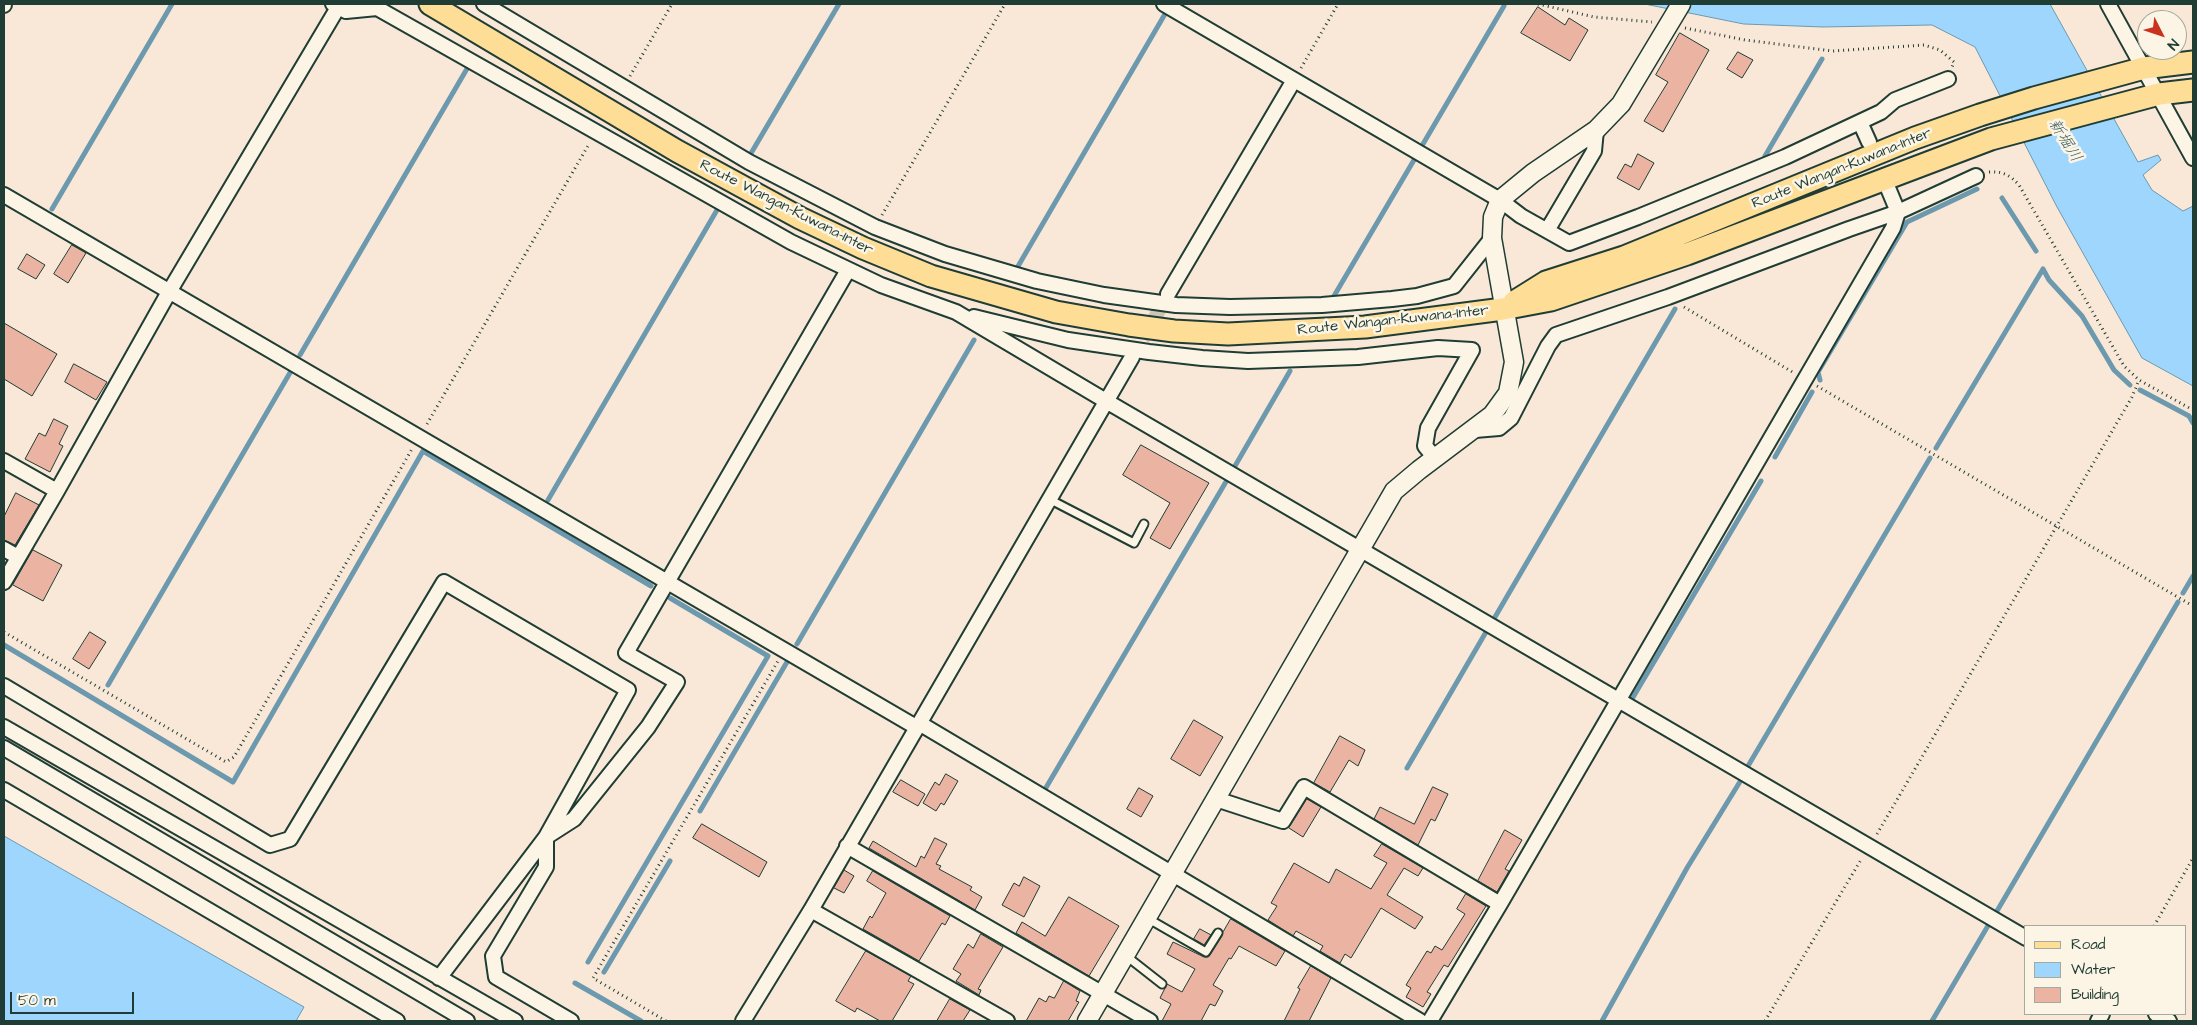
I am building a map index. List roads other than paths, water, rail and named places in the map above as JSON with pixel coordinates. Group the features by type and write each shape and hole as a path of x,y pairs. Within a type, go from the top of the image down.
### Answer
{"main road":[{"name":"Route Wangan-Kuwana-Inter","path":"430,4 677,151 800,218 863,248 931,276 1056,312 1174,331 1228,334 1365,327 1551,300 1687,254 1991,139 2159,94 2193,90"},
{"name":"Route Wangan-Kuwana-Inter","path":"1503,308 1546,282 1624,257 1915,138 1980,115 2121,74 2144,68 2193,62"}],"street":[{"path":"484,4 749,162 875,227 945,254 1037,281 1150,302 1230,307 1322,305 1392,299 1417,296 1454,286 1492,238"},
{"path":"1164,4 1500,200 1521,216 1548,229 1569,243 1785,157 1881,112 1895,100 1948,79"},
{"path":"1090,1020 1103,993 1394,492 1435,458 1475,430 1492,415 1508,393 1514,362 1492,238 1493,218 1500,200 1533,173 1596,130 1621,104 1681,4"},
{"path":"2108,4 2193,158"},
{"path":"4,582 169,292 337,5 346,11 377,8 791,242 881,285 956,312 1068,340 1202,358 1248,360 1358,357 1438,348 1472,350 1428,428 1425,446 1435,458"},
{"path":"1168,294 1294,80"},
{"path":"1860,122 1868,142"},
{"path":"1548,229 1594,152 1596,130"},
{"path":"1475,430 1499,428 1511,418 1548,346 1556,335 1668,297 1898,212 1976,176"},
{"path":"1430,1021 1893,228 1898,212 1888,188"},
{"path":"4,195 785,650 918,725 1420,1021"},
{"path":"546,836 574,819 648,727 677,682 626,653 848,270"},
{"path":"956,312 2024,937"},
{"path":"743,1021 811,910 1132,357"},
{"path":"4,461 57,491"},
{"path":"4,549 18,557"},
{"path":"4,686 270,845 290,839 444,582 628,690 546,836 439,978"},
{"path":"4,727 515,1021"},
{"path":"4,748 467,1021"},
{"path":"1216,799 1283,821 1304,787 1500,904"},
{"path":"4,790 397,1021"},
{"path":"546,836 546,867 493,956 496,977 571,1021"},
{"path":"848,846 1150,1021"},
{"path":"811,910 1008,1021"},
{"path":"2158,1015 2169,1021"}],"lane":[{"path":"1049,499 1134,543 1144,524"},
{"path":"1147,917 1206,952 1218,932"},
{"path":"1125,955 1162,984"}],"water":[{"name":"新堀川","path":"1645,4 2050,4 2138,162 2158,155 2161,160 2143,175 2152,190 2183,211 2193,206 2193,386 2142,358 2057,207 1975,47 1932,25 1823,27 1744,24"},
{"path":"4,836 304,1007 296,1021 4,1021"}],"waterway":[{"path":"52,209 172,4"},
{"path":"750,155 839,4"},
{"path":"1423,144 1504,6"},
{"path":"1017,268 1165,14"},
{"path":"1765,156 1822,59"},
{"path":"300,355 468,67"},
{"path":"1334,296 1414,160"},
{"path":"1820,380 1818,372 1907,222 1977,189"},
{"path":"2002,198 2036,251"},
{"path":"548,500 717,210"},
{"path":"2043,269 2049,280 2082,316 2114,370 2130,385"},
{"path":"1936,448 2043,269"},
{"path":"1495,617 1675,309"},
{"path":"797,644 974,340"},
{"path":"108,685 291,371"},
{"path":"1235,466 1290,371"},
{"path":"2140,390 2189,416 2193,423"},
{"path":"1775,457 1812,392"},
{"path":"4,645 233,782 423,451 651,586"},
{"path":"1748,766 1930,458"},
{"path":"1044,791 1227,480"},
{"path":"1632,699 1761,481"},
{"path":"2183,593 2193,576"},
{"path":"588,962 768,656 670,598"},
{"path":"1997,911 2178,602"},
{"path":"1407,768 1486,632"},
{"path":"700,811 787,662"},
{"path":"1602,1021 1687,868 1741,780"},
{"path":"604,972 670,861"},
{"path":"1932,1021 1989,924"},
{"path":"575,983 641,1021"}],"tunnel":[{"path":"1132,357 1168,295"}]}
